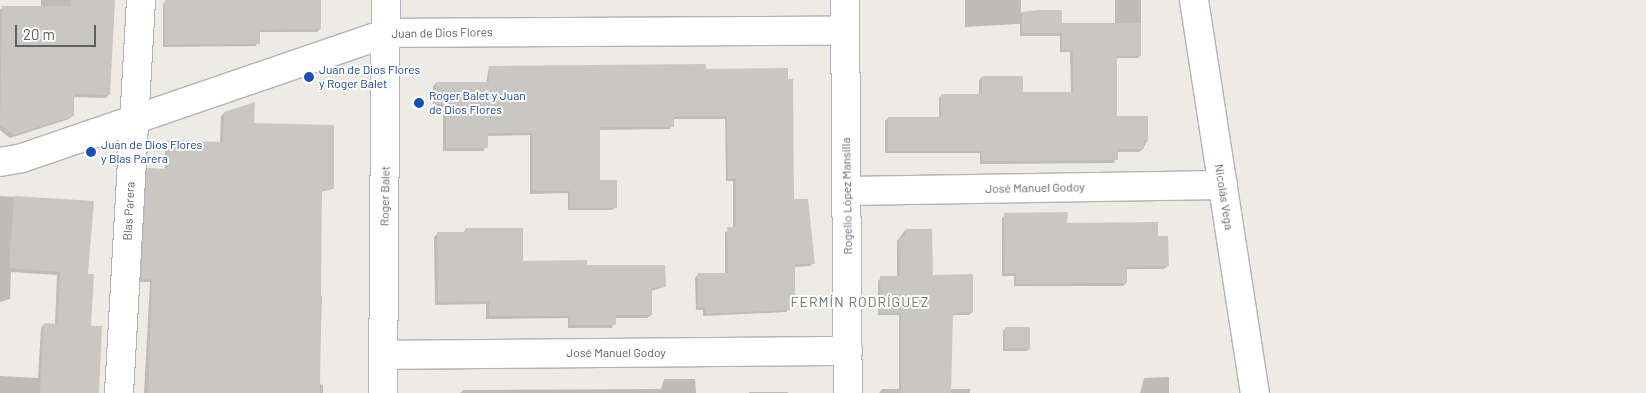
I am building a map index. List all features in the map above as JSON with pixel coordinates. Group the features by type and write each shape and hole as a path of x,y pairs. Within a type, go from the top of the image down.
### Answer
{"street":[{"name":"Blas Parera","path":"119,393 141,0"},
{"name":"Roger Balet","path":"383,393 386,0"},
{"name":"Rogelio López Mansilla","path":"845,0 848,393"},
{"name":"Nicolás Vega","path":"1194,0 1255,393"},
{"name":"Juan de Dios Flores","path":"0,162 9,162 134,121 387,33 845,31"},
{"name":"José Manuel Godoy","path":"846,191 1223,185"},
{"name":"José Manuel Godoy","path":"384,355 848,351"}],"building":[{"path":"71,0 115,0 110,95 74,94 74,116 14,135 0,125 2,6 71,6"},
{"path":"165,0 321,0 321,29 260,30 260,44 165,45"},
{"path":"1062,10 1062,23 1141,23 1141,56 1117,56 1117,116 1148,116 1148,141 1144,141 1144,149 1118,149 1118,160 1023,161 982,161 982,151 888,151 888,117 941,117 941,94 982,94 982,76 1023,76 1023,92 1073,92 1073,50 1062,50 1062,33 1022,33 1022,12"},
{"path":"706,64 706,69 788,68 788,79 793,79 794,199 808,199 815,264 795,264 795,303 790,303 790,310 706,314 706,307 698,307 698,273 728,273 727,227 736,227 736,178 728,179 727,116 674,117 674,127 600,127 600,180 617,180 617,208 570,208 570,191 533,191 533,133 488,133 488,148 446,148 446,104 436,104 436,82 489,82 489,66"},
{"path":"255,102 254,123 334,125 334,189 322,189 320,393 148,393 152,280 141,279 147,168 167,169 167,140 223,142 224,112"},
{"path":"14,196 94,201 88,274 94,274 91,326 102,326 99,393 40,393 44,323 58,324 60,272 9,268"},
{"path":"1068,212 1067,223 1158,222 1158,236 1168,236 1169,266 1127,267 1127,283 1016,284 1016,273 1005,273 1004,213"},
{"path":"465,228 523,228 523,261 587,260 587,265 665,265 666,287 652,288 652,315 616,315 616,325 570,325 570,316 489,316 489,301 438,302 437,232 465,232"},
{"path":"905,229 932,229 933,275 973,274 973,312 953,313 951,393 901,393 901,313 881,313 880,276 900,276 899,237 905,237"},
{"path":"1005,327 1030,327 1030,349 1005,349"}],"place":[{"name":"Juan de Dios Flores y Roger Balet","path":"309,77"},
{"name":"Roger Balet y Juan de Dios Flores","path":"419,103"},
{"name":"Juan de Dios Flores y Blas Parera","path":"91,152"}],"district":[{"name":"FERMÍN RODRÍGUEZ","path":"860,302"}]}
